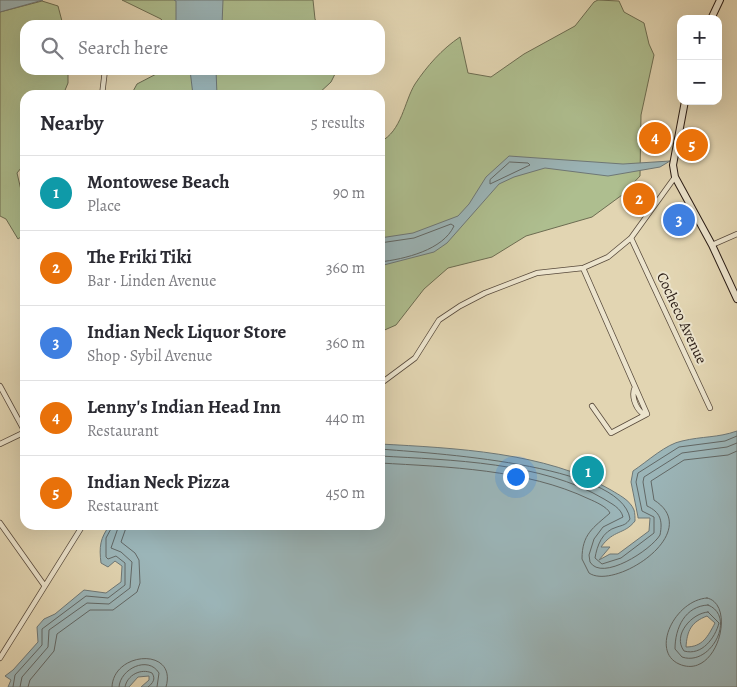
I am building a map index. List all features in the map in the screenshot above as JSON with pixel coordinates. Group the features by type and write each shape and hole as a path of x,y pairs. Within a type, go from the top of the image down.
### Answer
{"main road":[{"path":"713,15 720,0"},
{"path":"684,105 674,157 675,178 712,245 737,299"}],"street":[{"path":"103,90 104,75"},
{"path":"385,380 415,358 439,320 460,306 485,293 537,273 583,268 608,258 631,238 675,178"},
{"path":"712,245 737,234"},
{"name":"Cocheco Avenue","path":"631,238 710,408"},
{"path":"583,268 635,387 633,395 637,406 642,413 647,414 611,433 592,406"},
{"path":"0,386 20,423"},
{"path":"0,444 20,434"},
{"path":"0,523 44,585"},
{"path":"0,658 80,530"}],"green space":[{"path":"122,0 313,0 316,20 162,20"},
{"path":"598,0 619,1 624,12 644,23 654,55 641,115 640,176 622,195 592,217 526,236 492,257 448,268 424,289 396,325 385,330 385,138 398,124 415,84 435,58 460,37 468,73 491,77 524,54 575,26 594,2"},
{"path":"42,1 58,6 62,20 20,20 20,75 68,75 68,83 65,90 20,90 20,169 17,173 20,186 20,238 18,239 6,219 0,216 0,12"},
{"path":"154,75 334,75 331,82 322,90 134,90 137,84"}],"water":[{"path":"0,0 43,0 0,12"},
{"path":"174,0 223,0 222,20 176,20 176,1"},
{"path":"191,75 216,75 217,90 192,90"},
{"path":"509,156 623,164 670,161 660,167 608,176 545,168 514,177 499,184 447,243 434,252 385,265 385,237 413,233 458,216 469,204 486,177"},
{"path":"737,431 737,687 141,687 149,680 149,676 138,677 129,687 8,687 11,680 5,676 13,670 38,642 37,627 44,619 55,614 84,590 106,593 121,582 122,566 115,561 108,567 101,563 101,543 107,530 385,530 385,444 468,450 529,460 558,467 586,477 611,490 630,503 634,510 635,521 606,541 601,547 610,547 599,560 610,554 618,554 649,531 650,518 638,518 631,482 633,471 663,449 676,443 690,439","holes":["707,616 715,623 701,643 692,647 686,647 687,636 691,628 697,621"]}],"place":[{"name":"Lenny's Indian Head Inn","path":"655,138"},
{"name":"Indian Neck Pizza","path":"692,145"},
{"name":"The Friki Tiki","path":"639,199"},
{"name":"Indian Neck Liquor Store","path":"679,220"},
{"name":"Montowese Beach","path":"588,472"}]}
